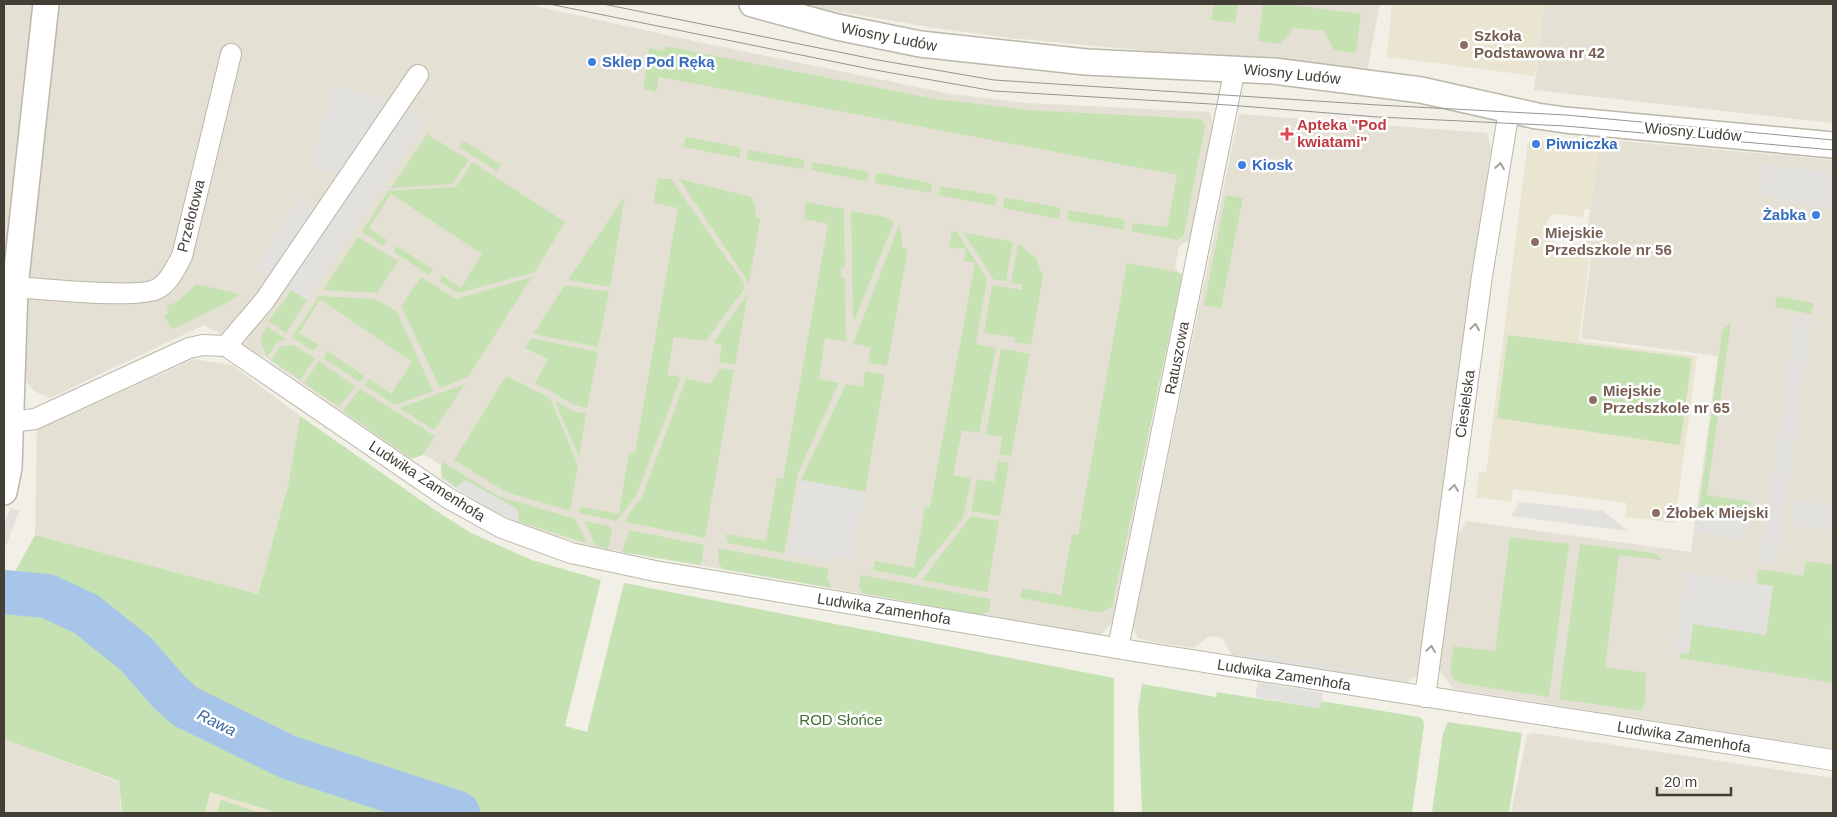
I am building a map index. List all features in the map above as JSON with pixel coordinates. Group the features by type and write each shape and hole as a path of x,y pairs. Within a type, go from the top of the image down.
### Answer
{"street":[{"path":"4,492 9,468 7,422 15,287 46,4"},
{"name":"Wiosny Ludów","path":"752,4 837,27 920,44 1086,62 1234,68 1395,86 1565,120 1833,145"},
{"name":"Przelotowa","path":"15,287 127,293 157,289 171,276 182,256 231,54"},
{"name":"Ratuszowa","path":"1118,648 1234,68"},
{"path":"7,422 36,419 188,348 203,345 226,346 265,300 418,75"},
{"name":"Ciesielska","path":"1425,697 1482,276 1509,110"},
{"name":"Ludwika Zamenhofa","path":"226,346 448,498 502,528 544,545 614,563 1118,648 1833,760"}],"shaded area":[{"path":"4,4 40,4 4,291"},
{"path":"54,4 526,4 951,94 1026,103 1210,112 1213,125 1190,240 1179,246 1175,267 1180,274 1112,623 1100,635 595,547 532,529 491,510 441,479 441,465 423,454 408,458 266,358 204,325 50,398 34,391 26,381 22,358"},
{"path":"795,4 1380,4 1367,71 1010,38 928,27"},
{"name":"Szkoła Podstawowa nr 42","path":"1392,4 1544,4 1535,76 1387,57"},
{"path":"1544,4 1833,4 1833,123 1534,90"},
{"path":"332,85 385,100 427,119 307,300 256,266 302,194 313,210 337,173 311,165"},
{"path":"1239,114 1487,133 1491,148 1420,673 1408,682 1232,655 1222,638 1209,636 1194,648 1149,641 1138,638 1133,628"},
{"path":"1600,139 1833,160 1833,749 1454,689 1439,670 1455,539 1467,521 1691,552 1718,356 1581,338 1591,257 1584,256"},
{"name":"Miejskie Przedszkole nr 65","path":"1534,140 1585,147 1585,149 1599,151 1590,210 1584,209 1583,217 1553,214 1548,220 1546,234 1555,236 1553,253 1589,258 1579,341 1697,356 1675,523 1625,517 1627,503 1513,489 1511,502 1476,497 1479,472 1486,473 1528,142 1534,142"},
{"path":"1764,165 1832,172 1830,209 1765,197 1761,191"},
{"path":"1796,313 1812,317 1776,563 1760,561"},
{"path":"194,359 232,365 300,416 288,486 258,594 35,535 37,430"},
{"path":"465,480 517,509 519,522 491,509 456,487"},
{"path":"801,480 865,492 852,560 831,557 830,562 788,555"},
{"path":"1795,499 1833,505 1832,532 1792,525"},
{"path":"1519,502 1603,511 1628,531 1511,516"},
{"path":"11,507 19,511 4,551 4,525"},
{"path":"1699,511 1749,518 1746,533 1740,539 1695,533"},
{"path":"1686,572 1773,586 1766,635 1693,624 1689,654 1675,653"},
{"path":"1245,652 1397,676 1399,681 1242,657"},
{"path":"1258,682 1323,693 1320,708 1255,697"},
{"path":"1534,733 1833,778 1833,813 1511,813 1527,735"},
{"path":"4,739 119,782 121,813 4,813"},
{"path":"210,791 278,813 205,813"}],"green space":[{"path":"1214,4 1238,4 1235,23 1211,20"},
{"path":"1263,4 1285,4 1361,14 1356,53 1334,50 1324,31 1294,28 1281,44 1258,41"},
{"path":"665,46 935,99 1028,110 1202,119 1205,126 1184,235 1177,240 1131,231 1133,223 1167,227 1177,175 659,77 656,92 643,89 649,48 664,51"},
{"path":"427,134 469,160 452,184 391,188"},
{"path":"685,138 738,147 741,149 740,158 683,147"},
{"path":"464,141 501,165 497,171 459,147"},
{"path":"749,150 801,159 805,161 803,169 746,159"},
{"path":"472,162 565,222 535,272 458,293 440,282 441,275 461,288 482,254 391,194 369,228 387,240 384,246 362,232 388,191 456,187"},
{"path":"812,162 865,171 869,173 867,181 811,170"},
{"path":"880,173 929,183 932,185 931,193 875,183 876,174"},
{"path":"658,179 671,179 744,283 744,289 706,341 674,337 667,375 681,377 636,496 616,521 579,513 580,507 619,514 629,452 635,453 678,208 653,203"},
{"path":"679,179 751,197 755,205 756,218 760,219 749,283"},
{"path":"940,186 994,195 997,198 995,206 939,195"},
{"path":"1226,195 1243,198 1221,308 1204,305"},
{"path":"625,196 610,287 568,280"},
{"path":"1008,198 1057,207 1061,209 1059,219 1003,208 1004,199"},
{"path":"806,202 844,209 845,267 841,268 841,278 845,278 846,342 825,338 819,379 839,383 798,473 784,553 728,543 726,534 766,541 777,478 783,479 828,224 804,219"},
{"path":"1068,210 1122,219 1125,221 1124,230 1067,220"},
{"path":"851,211 885,217 894,222 855,319 853,319"},
{"path":"899,225 902,236 902,248 908,249 887,366 868,363 871,347 853,344"},
{"path":"952,231 957,232 987,279 976,344 996,348 979,433 962,430 953,475 971,479 963,518 915,578 873,570 875,561 914,568 925,507 930,507 975,263 964,261 966,249 949,247"},
{"path":"963,232 1013,242 1006,281 994,280"},
{"path":"358,237 398,261 377,293 323,290"},
{"path":"1018,243 1036,258 1043,276 1031,345 1014,342 1015,337 984,333 992,285 1022,290 1022,285 1011,283"},
{"path":"396,246 433,269 429,275 394,252"},
{"path":"1127,263 1181,273 1182,276 1112,607 1100,613 1020,598 1022,588 1061,595 1072,534 1078,535"},
{"path":"421,277 456,299 532,277 468,377 440,388 401,306"},
{"path":"196,284 240,294 229,302 173,329 164,317 169,312 166,306 177,302"},
{"path":"565,285 609,292 598,347 533,334"},
{"path":"292,290 307,300 286,333 268,321"},
{"path":"748,293 735,365 719,362 722,344 713,343"},
{"path":"319,296 376,299 397,312 433,391 395,405 365,385 369,379 391,394 412,362 320,299 299,333 318,345 313,351 292,337"},
{"path":"1777,296 1814,303 1811,314 1775,307"},
{"path":"1731,322 1707,495 1751,502 1749,518 1699,511 1722,330"},
{"path":"266,326 287,340 278,341 267,357 260,341"},
{"path":"1508,335 1692,358 1680,445 1497,418"},
{"path":"531,338 598,352 587,408 575,405 535,383 548,359 525,348"},
{"path":"294,345 315,359 300,380 271,360 281,346"},
{"path":"1001,348 1030,354 1011,456 999,454 1002,437 986,434"},
{"path":"328,351 364,376 360,382 323,358"},
{"path":"319,361 355,386 339,407 304,383"},
{"path":"721,368 734,370 705,538 626,522 628,515 642,497 686,379 710,384"},
{"path":"865,371 885,375 865,492 801,480 846,384 863,387"},
{"path":"506,376 550,398 578,465 570,511 506,492 454,460"},
{"path":"465,384 434,430 399,408"},
{"path":"360,389 435,436 423,455 412,459 343,411"},
{"path":"555,401 573,411 586,414 579,457"},
{"name":"ROD Słońce","path":"300,416 471,533 532,560 601,580 565,726 587,732 624,583 1114,678 1114,813 278,813 210,792 205,813 122,813 119,781 4,739 4,592 35,535 258,594 288,486"},
{"path":"998,461 1009,463 1000,516 971,511 977,479 994,482"},
{"path":"443,462 498,496 575,519 587,543 519,522 517,509 465,480 456,487 442,476 441,467"},
{"path":"971,516 999,521 987,592 922,580"},
{"path":"584,521 610,526 612,530 608,549 596,546"},
{"path":"629,530 704,545 702,561 699,565 622,552"},
{"path":"1510,537 1569,544 1549,697 1460,683 1455,680 1451,672 1454,646 1495,651"},
{"path":"1580,544 1654,553 1661,558 1661,560 1619,555 1605,667 1646,673 1645,703 1641,711 1559,699"},
{"path":"718,548 829,569 827,578 832,588 723,569 719,564"},
{"path":"1806,561 1833,565 1833,618 1831,634 1833,635 1833,683 1680,658 1687,614 1756,586 1758,569 1803,576"},
{"path":"861,575 991,599 989,611 981,615 862,593 859,586"},
{"path":"1142,684 1216,697 1217,692 1319,708 1321,701 1419,717 1423,720 1424,725 1412,813 1142,813 1138,710"},
{"path":"1448,722 1522,733 1509,813 1432,813 1443,733"},
{"path":"221,800 261,813 217,812"}],"waterway":[{"name":"Rawa","path":"4,592 47,596 86,614 136,654 169,692 186,707 288,757 458,813"}],"tram line":[{"path":"549,4 875,70 994,91 1228,105 1378,117 1565,126 1833,150"},
{"path":"603,4 878,60 994,80 1378,105 1566,115 1833,140"}],"place":[{"name":"Szkoła Podstawowa nr 42","path":"1464,45"},
{"name":"Sklep Pod Ręką","path":"592,62"},
{"name":"Apteka \"Pod kwiatami\"","path":"1287,134"},
{"name":"Piwniczka","path":"1536,144"},
{"name":"Kiosk","path":"1242,165"},
{"name":"Żabka","path":"1816,215"},
{"name":"Miejskie Przedszkole nr 56","path":"1535,242"},
{"name":"Miejskie Przedszkole nr 65","path":"1593,400"},
{"name":"Żłobek Miejski","path":"1656,513"}]}
